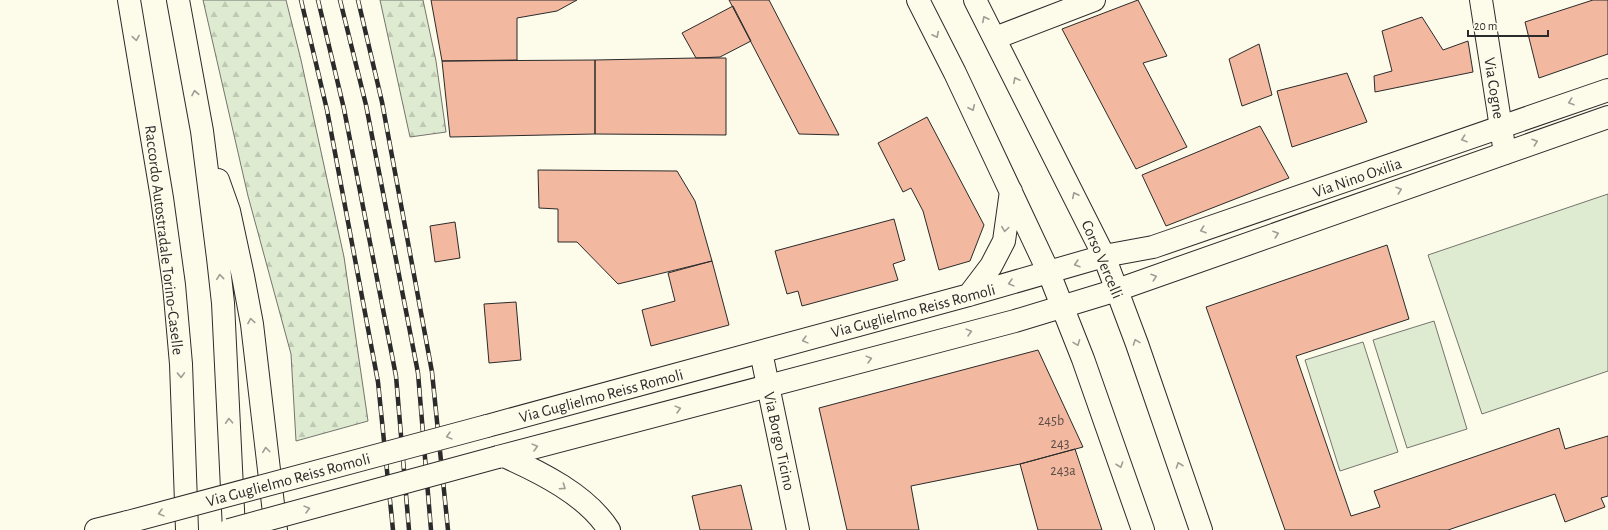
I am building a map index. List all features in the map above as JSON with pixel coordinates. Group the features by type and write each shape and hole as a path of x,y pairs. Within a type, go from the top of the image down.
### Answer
{"main road":[{"name":"Raccordo Autostradale Torino-Caselle","path":"129,0 162,198 174,284 181,364 187,530"},
{"path":"178,0 202,131 223,303 234,530"},
{"path":"918,0 952,64 1049,273 1086,366 1143,530"},
{"name":"Corso Vercelli","path":"975,0 1104,256 1137,344 1201,530"},
{"path":"995,38 1094,0"},
{"name":"Via Cogne","path":"1481,0 1505,153"},
{"name":"Via Nino Oxilia","path":"1104,256 1153,247 1608,90"},
{"name":"Via Nino Oxilia","path":"1117,290 1608,117"},
{"path":"202,131 229,211 252,324 276,530"},
{"path":"969,295 991,266 1004,241 1011,191"},
{"name":"Via Guglielmo Reiss Romoli","path":"96,530 761,352 1049,273 1104,256"},
{"name":"Via Guglielmo Reiss Romoli","path":"229,530 768,385 1015,321 1117,290"},
{"name":"Via Borgo Ticino","path":"761,352 798,530"},
{"path":"501,456 542,473 570,492 590,508 609,530"}],"green space":[{"path":"203,0 286,0 301,60 344,257 368,421 296,441 291,354 248,196"},
{"path":"380,0 423,0 436,61 446,132 410,137"},
{"path":"1608,194 1608,371 1482,414 1428,255"},
{"path":"1434,321 1467,429 1407,448 1373,340"},
{"path":"1363,342 1398,452 1340,471 1305,360"}],"building":[{"path":"431,0 577,0 557,11 517,18 517,60 442,61"},
{"path":"729,0 769,0 839,135 799,134"},
{"path":"1138,0 1167,56 1143,63 1187,147 1136,169 1062,29"},
{"path":"1593,0 1608,0 1608,54 1539,78 1525,22"},
{"path":"733,6 751,41 720,57 696,58 682,33"},
{"path":"1422,17 1443,50 1468,41 1473,72 1375,92 1374,76 1392,71 1382,31"},
{"path":"1259,44 1272,95 1242,106 1229,59"},
{"path":"726,58 726,135 595,134 595,60"},
{"path":"595,60 595,134 450,137 442,61"},
{"path":"1347,73 1367,122 1292,147 1277,91"},
{"path":"927,117 984,225 970,261 939,270 923,211 911,188 903,192 878,143"},
{"path":"1260,126 1289,178 1166,226 1142,175"},
{"path":"538,170 677,171 695,201 712,261 618,284 577,242 558,242 558,209 539,208"},
{"path":"894,219 905,260 893,264 898,280 802,306 798,291 787,294 775,251"},
{"path":"455,222 460,258 435,262 430,226"},
{"path":"1387,245 1409,319 1296,356 1351,516 1380,507 1374,491 1559,428 1565,449 1608,436 1608,496 1601,498 1605,507 1565,522 1555,494 1448,530 1285,530 1206,307"},
{"path":"712,261 729,325 651,346 642,310 675,301 668,273"},
{"path":"516,302 521,360 489,363 484,304"},
{"path":"1038,350 1083,447 1020,464 911,486 919,530 847,530 819,408"},
{"path":"1075,449 1102,530 1038,530 1020,464"},
{"path":"741,485 752,530 700,530 692,496"}],"railway":[{"path":"301,0 327,110 378,382 393,530"},
{"path":"318,0 344,109 396,376 409,530"},
{"path":"340,0 366,105 418,373 431,530"},
{"path":"358,0 382,102 432,372 448,530"}]}
